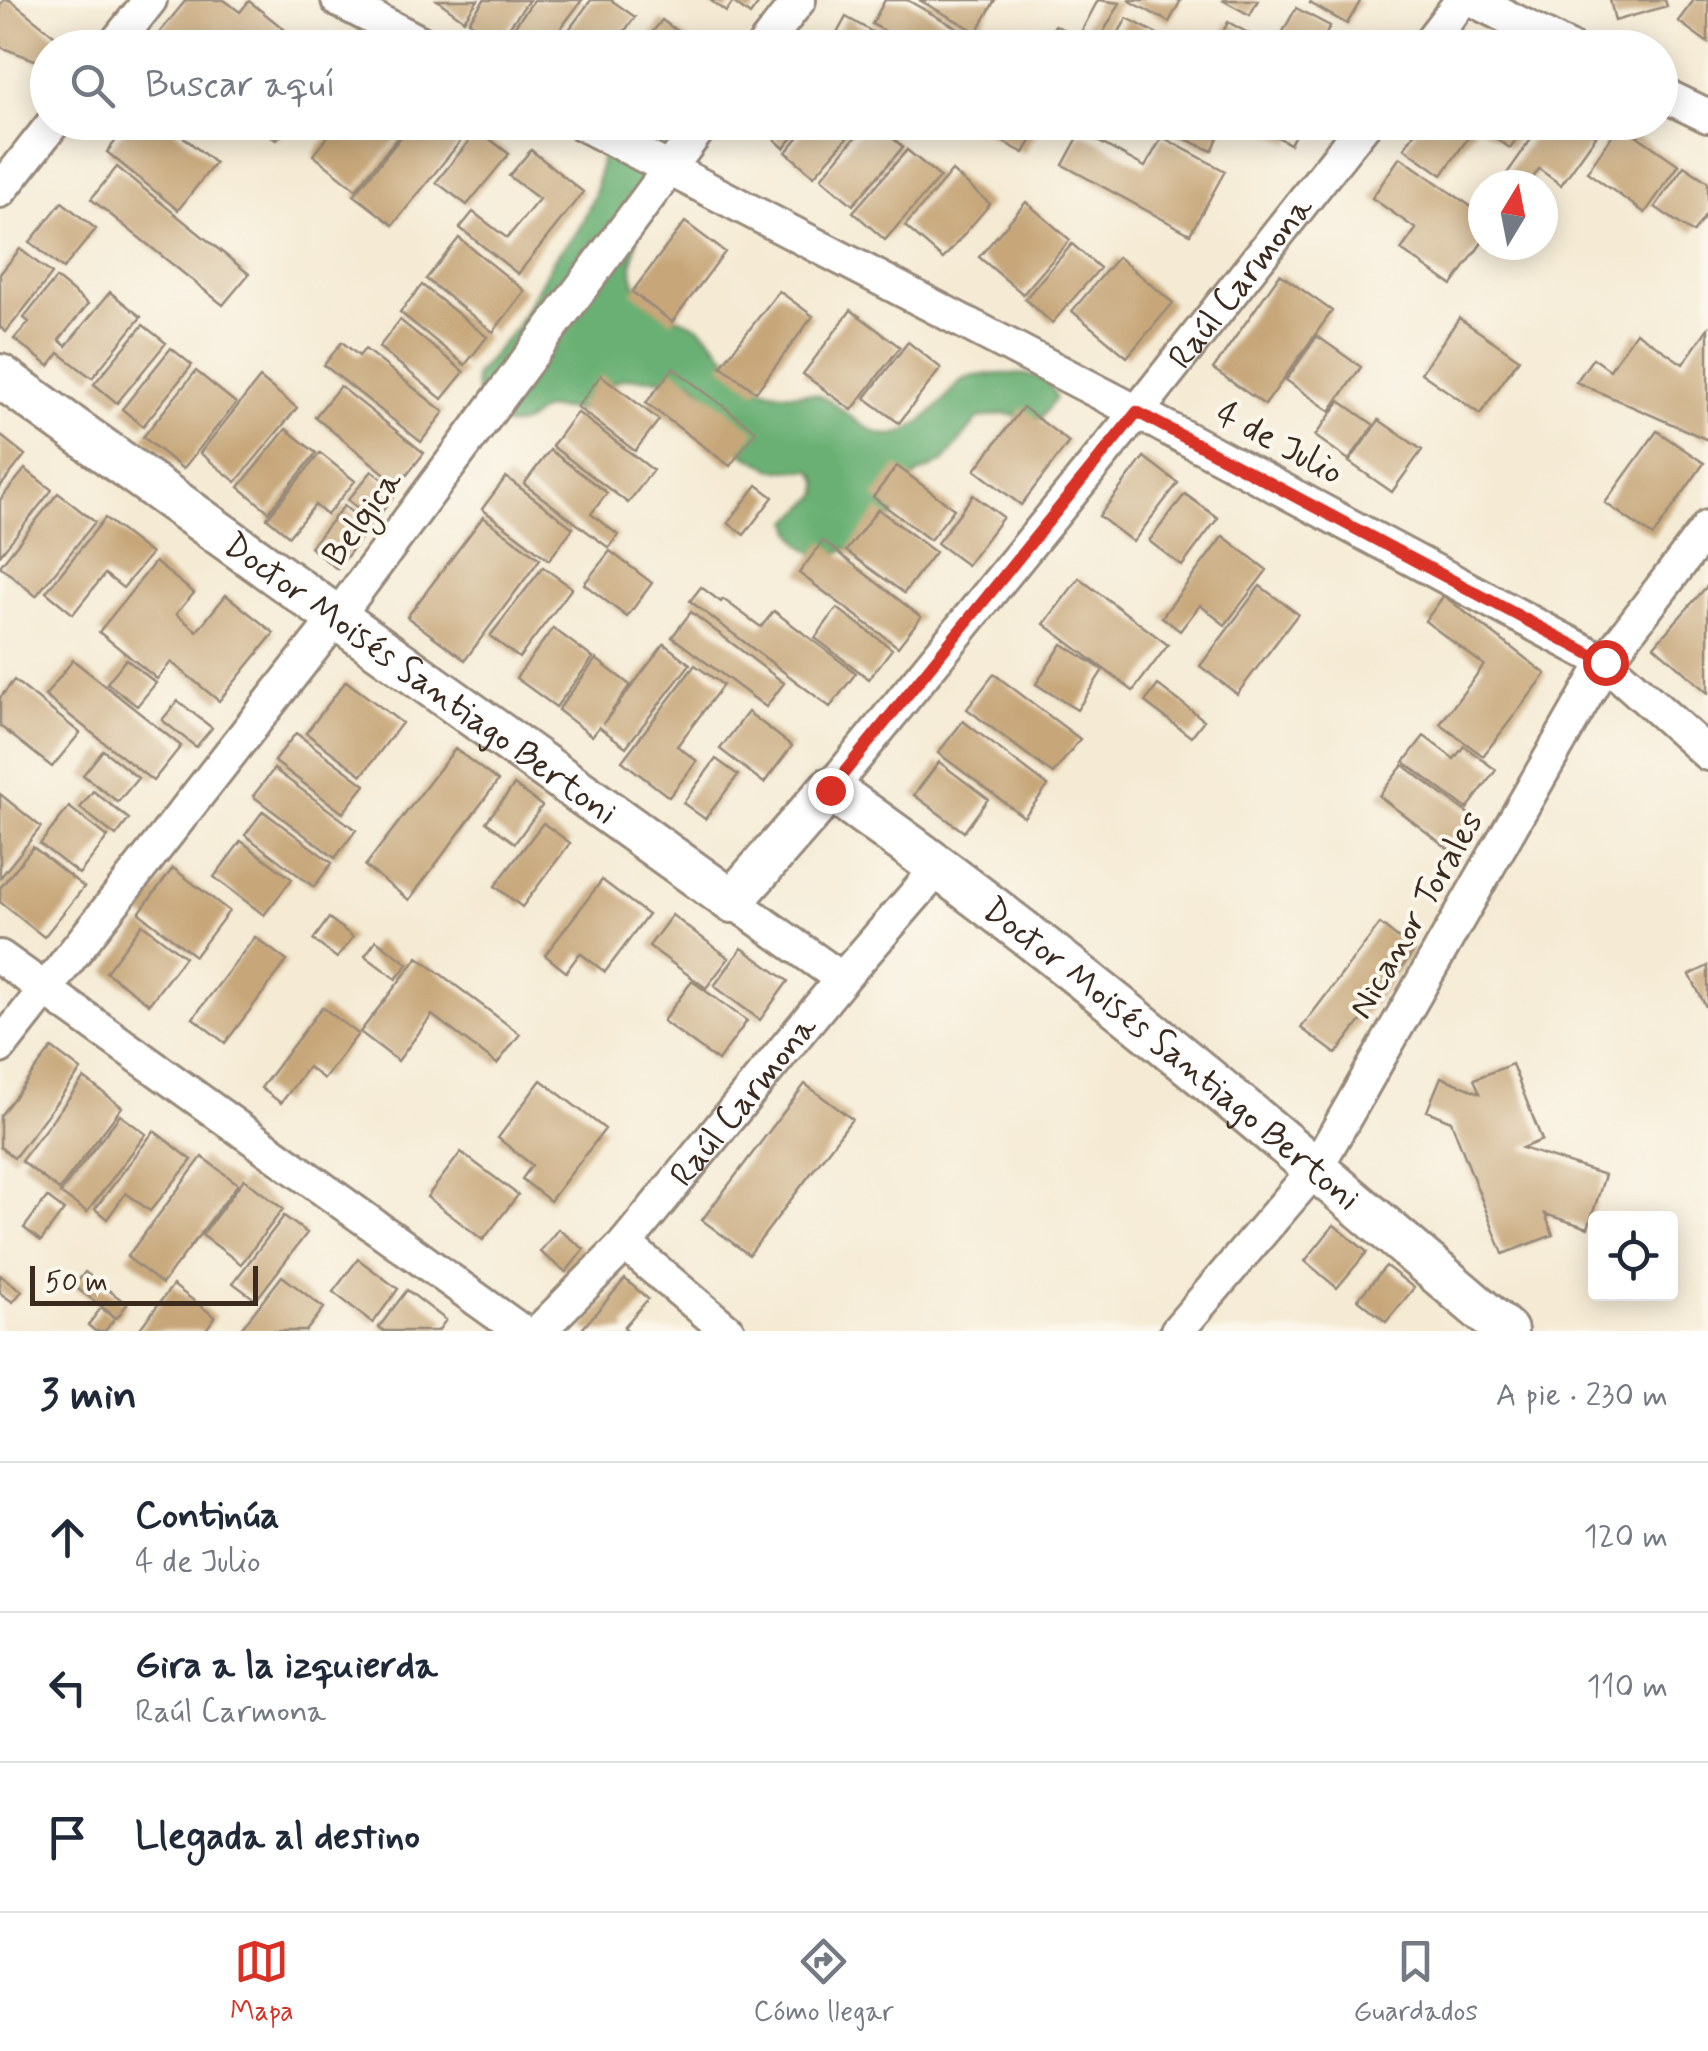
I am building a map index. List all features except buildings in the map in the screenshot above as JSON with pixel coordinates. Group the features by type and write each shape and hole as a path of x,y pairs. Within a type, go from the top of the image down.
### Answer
{"street":[{"path":"126,30 150,0"},
{"path":"338,0 396,30"},
{"path":"776,30 798,0"},
{"path":"1439,30 1462,0"},
{"path":"1473,0 1533,30"},
{"path":"1678,101 1708,116"},
{"path":"0,191 40,140"},
{"name":"4 de Julio","path":"614,140 1137,412 1605,662 1708,754"},
{"name":"Belgica","path":"0,1048 337,617 690,140"},
{"name":"Raúl Carmona","path":"732,900 830,790 1352,140"},
{"name":"Doctor Moisés Santiago Bertoni","path":"0,376 842,979"},
{"name":"Nicanor Torales","path":"1178,1331 1316,1168 1605,662 1708,527"},
{"name":"Doctor Moisés Santiago Bertoni","path":"830,790 940,866 1316,1168 1506,1331"},
{"name":"Raúl Carmona","path":"538,1331 625,1244 940,866"},
{"path":"0,958 522,1331"},
{"path":"625,1244 728,1331"}],"green space":[{"path":"613,151 649,166 632,266 639,292 656,309 699,327 758,386 777,392 817,395 871,430 889,435 920,422 957,384 977,376 1036,377 1048,383 1056,398 1041,418 1002,414 978,419 943,462 909,483 893,516 847,549 823,557 801,544 790,521 819,494 819,481 812,470 775,470 743,454 729,418 692,380 627,378 614,382 582,410 547,409 526,422 503,424 482,404 475,376 516,327 554,259 579,229 595,194 602,155"}],"route":[{"path":"830,790 1137,412 1605,662"}]}
